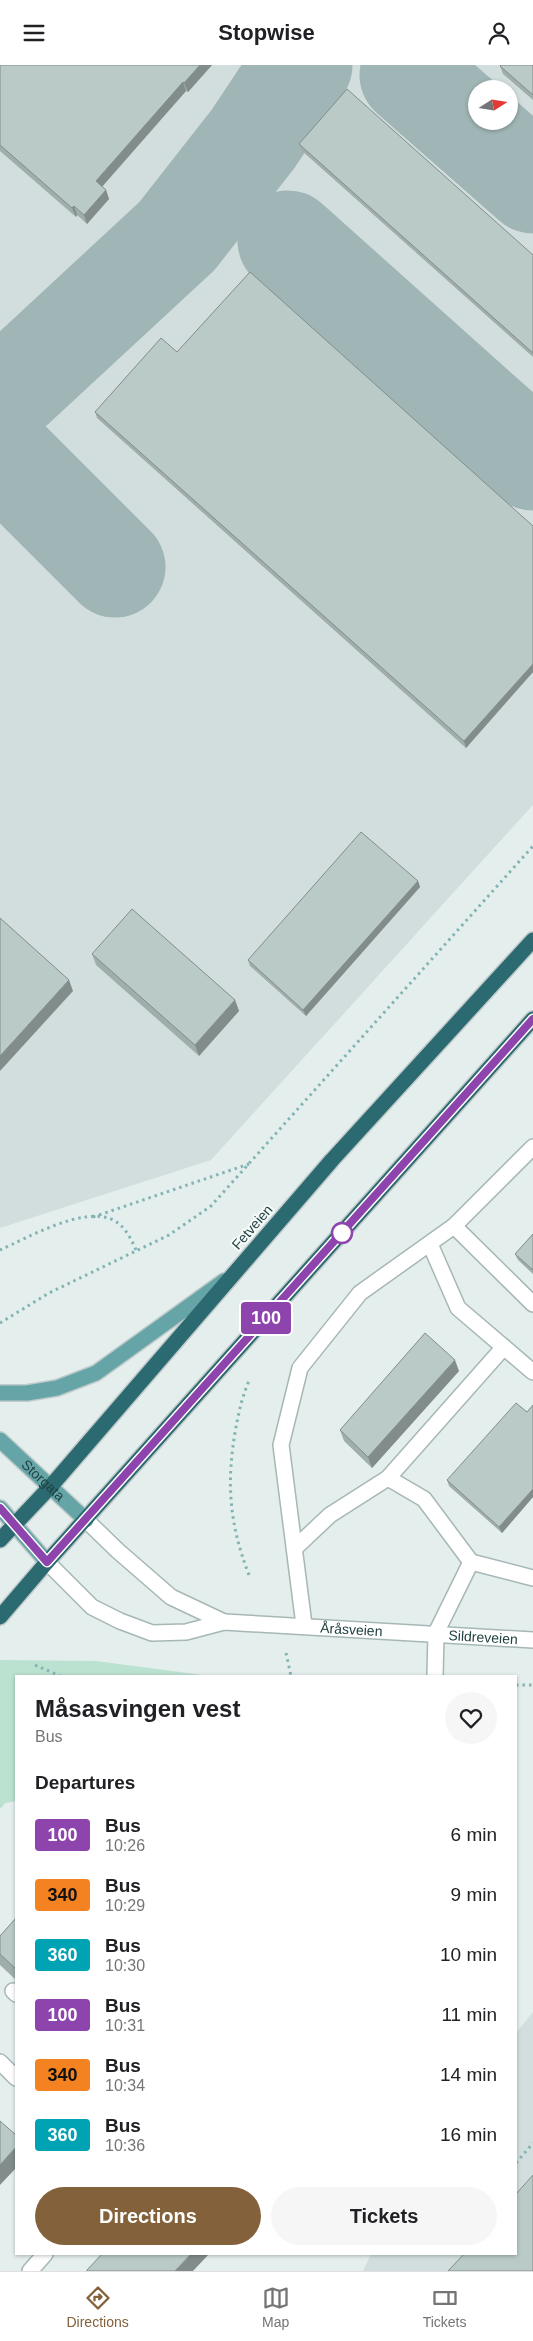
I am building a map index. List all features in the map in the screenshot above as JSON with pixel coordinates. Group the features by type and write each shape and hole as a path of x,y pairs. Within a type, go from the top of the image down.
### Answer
{"highway":[{"name":"Fetveien","path":"0,1540 51,1486 229,1277 332,1160 533,940"},
{"path":"0,1617 47,1562 533,1019"}],"main road":[{"path":"0,1393 27,1393 57,1388 96,1373 229,1277"},
{"name":"Storgata","path":"0,1440 86,1520"},
{"path":"0,1508 16,1523 47,1562"}],"street":[{"path":"304,1625 281,1445 300,1368 360,1293 454,1227 533,1147"},
{"path":"454,1227 533,1305"},
{"path":"430,1243 458,1308 533,1372"},
{"path":"295,1548 330,1515 388,1478 504,1347"},
{"path":"388,1478 424,1499 472,1562 533,1578"},
{"name":"Åråsveien","path":"86,1520 171,1597 224,1621"},
{"name":"Åråsveien","path":"47,1562 92,1607 120,1621 152,1633 186,1632 224,1621 436,1633"},
{"path":"435,1675 436,1633 472,1562"},
{"name":"Sildreveien","path":"436,1633 533,1640"},
{"path":"0,2062 15,2077"},
{"path":"30,2271 44,2255"}],"path":[{"path":"0,1323 49,1293 169,1235 211,1206 533,846"},
{"path":"0,1250 60,1224 93,1217 249,1164"},
{"path":"93,1217 110,1219 120,1225 130,1236 137,1252"},
{"path":"249,1575 233,1526 229,1491 232,1450 238,1418 251,1377"},
{"path":"285,1650 291,1675"},
{"path":"35,1665 58,1675"},
{"path":"517,1685 533,1685"},
{"path":"517,2162 533,2143"}],"shaded area":[{"path":"0,65 533,65 533,805 211,1160 0,1228"},
{"path":"533,2012 533,2271 363,2271 371,2255 517,2255 517,2032"}],"green space":[{"path":"0,1660 96,1661 202,1675 15,1675 15,1801 5,1803 0,1809"}],"building":[{"path":"0,65 200,65 96,181 106,190 84,215 74,206 72,208 0,145"},
{"path":"533,65 533,95 518,80 500,66"},
{"path":"347,89 533,255 533,353 299,144"},
{"path":"250,272 533,526 533,664 464,741 95,412 161,338 177,352"},
{"path":"361,832 418,881 303,1010 248,960"},
{"path":"132,909 235,1000 195,1045 92,954"},
{"path":"0,918 69,980 0,1056"},
{"path":"533,1234 533,1270 515,1254"},
{"path":"425,1333 455,1360 368,1457 340,1430"},
{"path":"516,1403 527,1412 533,1405 533,1489 499,1527 447,1480"},
{"path":"15,1919 15,1968 0,1954 0,1936"},
{"path":"0,2121 15,2134 15,2148 0,2165"},
{"path":"533,2175 533,2271 448,2271 463,2255 517,2255 517,2193"},
{"path":"101,2255 190,2255 175,2271 87,2270"}],"taxiway":[{"path":"14,387 177,236 253,139 302,65"},
{"path":"410,75 533,183"},
{"path":"288,241 533,460"},
{"path":"0,452 115,567"}],"bus line":[{"name":"100","path":"0,1508 16,1523 47,1562 533,1019"}]}
